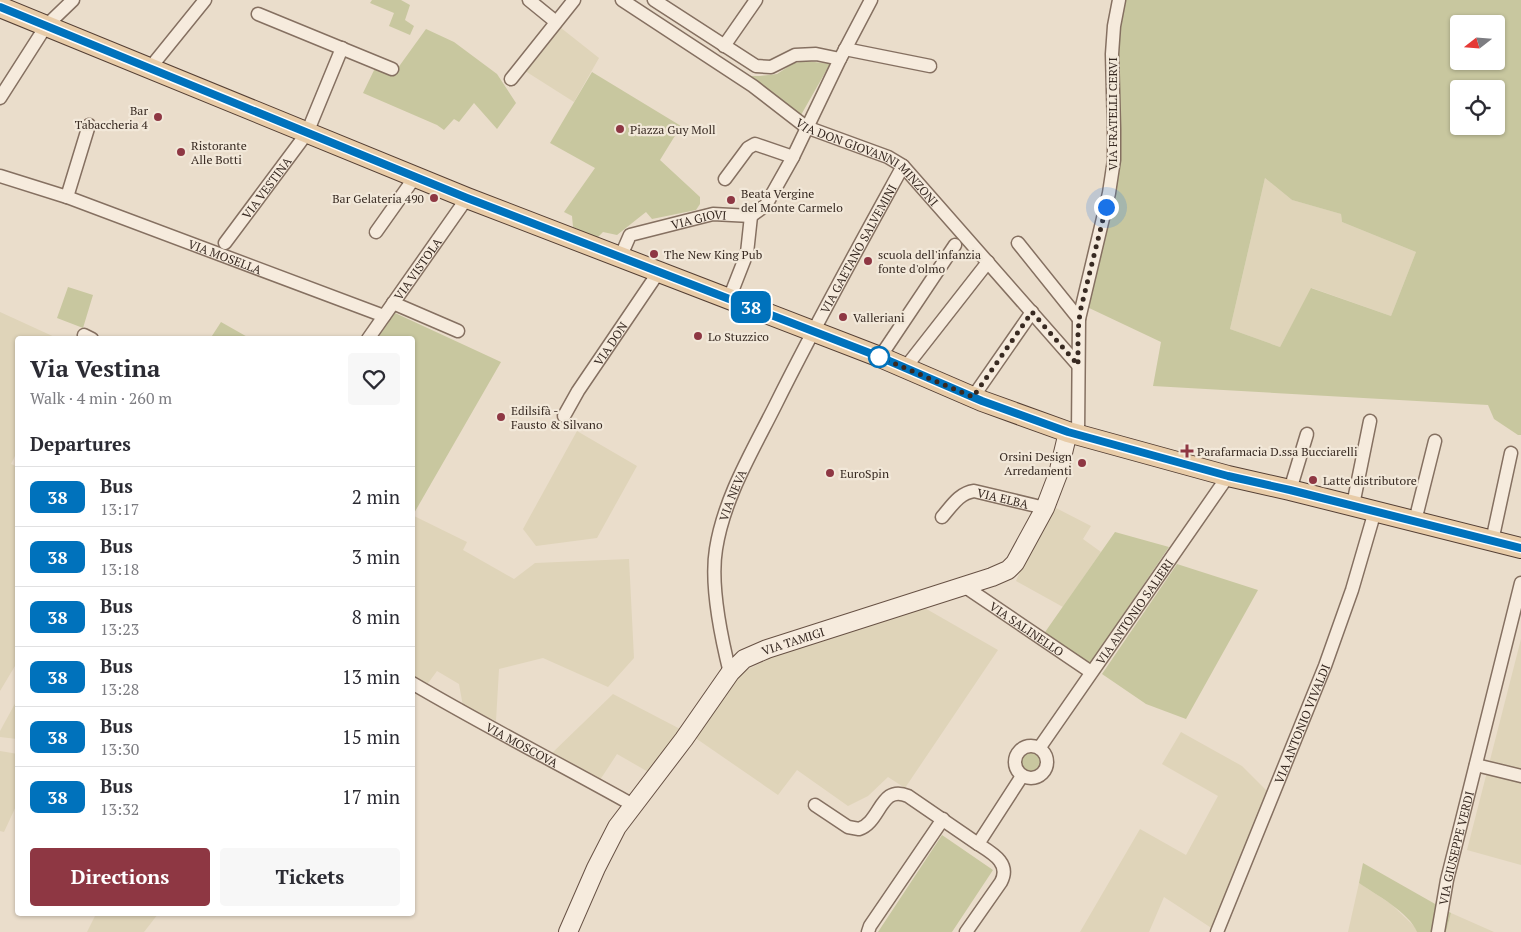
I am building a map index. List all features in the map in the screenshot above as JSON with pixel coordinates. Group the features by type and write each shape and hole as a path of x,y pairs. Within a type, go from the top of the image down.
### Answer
{"main road":[{"path":"0,7 467,198 880,357 973,397 1073,433 1228,476 1521,548"}],"street":[{"path":"0,98 46,26 72,0"},
{"path":"150,68 205,0"},
{"path":"529,0 556,22"},
{"path":"511,79 574,0"},
{"name":"VIA DON GIOVANNI MINZONI","path":"622,0 753,86 806,127 888,157 903,166 1078,365"},
{"path":"655,0 756,66 771,67 795,55 816,54 843,54 930,66"},
{"path":"724,46 756,0"},
{"path":"729,299 746,253 751,216 766,206 785,173 806,127 871,0"},
{"name":"VIA FRATELLI CERVI","path":"1073,433 1079,319 1106,207 1113,167 1112,54 1119,0"},
{"path":"258,14 392,69"},
{"name":"VIA VESTINA","path":"225,243 307,132 342,48"},
{"path":"67,197 89,125"},
{"path":"725,180 748,148 755,144 793,157"},
{"name":"VIA GAETANO SALVEMINI","path":"812,331 903,166"},
{"name":"VIA MOSELLA","path":"0,176 67,197 384,316"},
{"path":"376,232 415,177"},
{"name":"VIA VISTOLA","path":"370,336 467,198"},
{"name":"VIA GIOVI","path":"620,258 630,235 713,214 751,216"},
{"path":"1018,243 1079,319"},
{"path":"880,357 955,245"},
{"path":"905,368 988,262"},
{"name":"VIA DON","path":"564,416 578,391 658,273"},
{"path":"393,303 458,331"},
{"path":"973,397 1032,312"},
{"name":"VIA NEVA","path":"730,672 721,632 715,586 714,563 720,532 737,482 812,331"},
{"path":"1353,506 1370,421"},
{"name":"VIA TAMIGI","path":"568,932 607,844 617,827 684,739 730,672 744,660 767,649 1004,572 1012,566 1045,508 1073,433"},
{"path":"1290,490 1307,434"},
{"path":"1415,521 1435,441"},
{"path":"1492,541 1511,454"},
{"name":"VIA ANTONIO SALIERI","path":"1040,748 1228,476"},
{"name":"VIA ELBA","path":"942,518 959,497 977,490 1045,508"},
{"name":"VIA ANTONIO VIVALDI","path":"1217,932 1325,666 1352,590 1375,511"},
{"name":"VIA GIUSEPPE VERDI","path":"1438,932 1445,886 1521,583"},
{"name":"VIA SALINELLO","path":"964,586 1091,672"},
{"name":"VIA MOSCOVA","path":"415,685 633,805"},
{"path":"1029,745 1040,748 1046,755 1047,765 1045,770 1037,777 1022,776 1014,764 1016,754 1023,747 1029,745"},
{"path":"1476,765 1521,776"},
{"path":"978,844 1022,776"},
{"path":"816,805 848,827 860,829 869,823 888,796 900,793 908,796 1000,860 1004,866 1002,882 966,932"},
{"path":"868,932 870,926 943,820"}],"shaded area":[{"path":"556,24 599,58 574,102 522,69"},
{"path":"1265,178 1292,200 1341,214 1342,222 1416,252 1391,316 1312,288 1280,347 1230,329"},
{"path":"0,312 52,336 15,336 15,456 11,464 15,466 15,666 0,691"},
{"path":"577,431 637,466 597,538 536,546 523,529"},
{"path":"1056,508 1091,526 1083,539 1101,552 1063,607 1016,581 1032,544"},
{"path":"415,516 467,542 463,550 514,579 535,563 629,559 634,658 608,687 543,658 499,669 496,721 463,706 459,684 437,671 426,686 415,679"},
{"path":"923,607 998,650 905,788 888,777 868,796 848,806 797,770 778,795 694,737 735,676 776,655"},
{"path":"1521,639 1521,865 1467,850"},
{"path":"613,694 684,731 650,773 617,754 598,783 551,754"},
{"path":"15,704 15,739 0,737 0,731"},
{"path":"1181,732 1242,766 1268,792 1216,931 1164,897 1149,932 1080,932 1140,829 1186,855 1218,796 1162,764"},
{"path":"0,751 15,754 15,808 4,832 0,831"},
{"path":"1359,883 1391,904 1415,927 1417,932 1348,932"},
{"path":"1451,913 1494,932 1446,932"},
{"path":"95,916 156,916 144,932 87,932"}],"green space":[{"path":"372,0 401,0 410,5 405,20 414,26 410,35 389,26 394,13 370,3"},
{"path":"1125,0 1521,0 1521,435 1518,435 1494,419 1488,405 1153,386 1161,342 1087,307 1119,173 1118,38","holes":["1265,178 1292,200 1341,214 1342,222 1416,252 1391,316 1311,288 1280,347 1230,329"]},
{"path":"426,29 454,42 497,74 516,103 497,129 474,103 459,122 454,119 444,130 437,125 363,93 377,64 395,72"},
{"path":"807,61 830,64 801,115 748,77 777,74 794,63"},
{"path":"592,72 681,126 660,160 700,197 700,204 696,210 652,219 646,212 617,235 603,232 597,238 573,227 572,216 564,212 595,168 550,143"},
{"path":"68,287 93,295 83,328 57,318"},
{"path":"395,313 501,362 415,512 415,336 379,336"},
{"path":"221,322 246,336 212,336"},
{"path":"1115,532 1169,547 1089,665 1043,635"},
{"path":"1177,564 1258,590 1186,719 1146,704 1102,674"},
{"path":"1031,752 1038,755 1041,762 1038,769 1031,772 1024,769 1021,762 1024,755"},
{"path":"942,835 993,870 952,932 878,932"},
{"path":"1363,863 1451,913 1446,932 1417,932 1400,911 1359,883"}],"bus line":[{"name":"38","path":"0,7 467,198 880,357 982,401 1068,432 1228,476 1521,548"}],"place":[{"name":"Bar Tabaccheria 4","path":"158,117"},
{"name":"Piazza Guy Moll","path":"620,129"},
{"name":"Ristorante Alle Botti","path":"181,152"},
{"name":"Bar Gelateria 490","path":"434,198"},
{"name":"Beata Vergine del Monte Carmelo","path":"731,200"},
{"name":"The New King Pub","path":"654,254"},
{"name":"scuola dell'infanzia fonte d'olmo","path":"868,261"},
{"name":"Valleriani","path":"843,317"},
{"name":"Lo Stuzzico","path":"698,336"},
{"name":"Edilsifà - Fausto & Silvano","path":"501,417"},
{"name":"Parafarmacia D.ssa Bucciarelli","path":"1187,451"},
{"name":"Orsini Design Arredamenti","path":"1082,463"},
{"name":"EuroSpin","path":"830,473"},
{"name":"Latte distributore","path":"1313,480"}],"route":[{"path":"879,357 973,397 1032,312 1078,365 1080,312 1106,207"}]}
